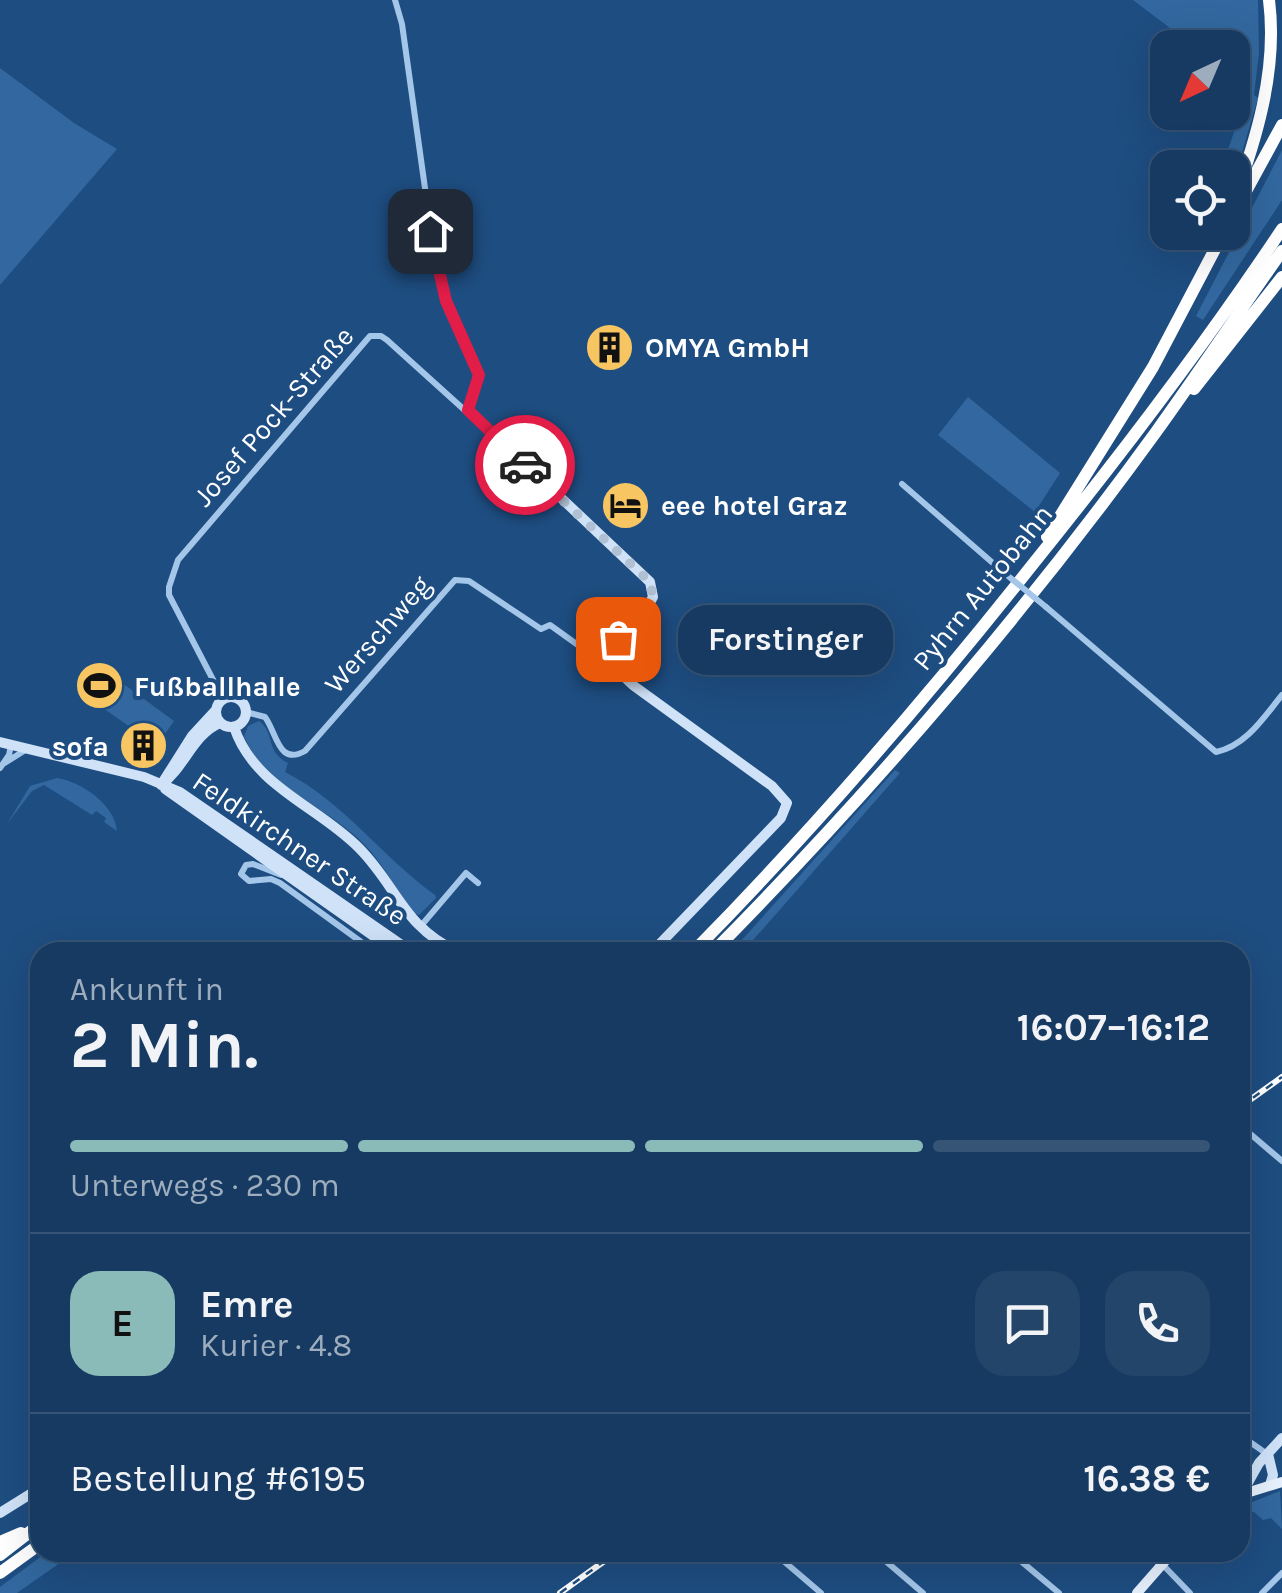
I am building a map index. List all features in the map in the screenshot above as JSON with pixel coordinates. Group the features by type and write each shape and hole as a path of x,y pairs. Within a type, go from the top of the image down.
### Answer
{"highway":[{"path":"1250,153 1268,82 1272,24 1269,0"},
{"path":"1250,184 1282,125"},
{"name":"Pyhrn Autobahn","path":"701,942 889,740 1023,578 1170,388 1282,228"},
{"path":"1023,578 1153,367 1215,250"},
{"name":"Pyhrn Autobahn","path":"722,942 923,722 1051,568 1156,432 1282,251"},
{"path":"1156,432 1282,278"},
{"path":"0,1542 30,1529"},
{"path":"0,1555 30,1531"},
{"path":"0,1573 30,1551"}],"main road":[{"path":"523,462 650,582 653,597 618,639 614,660"},
{"name":"Werschweg","path":"614,660 634,686 772,786 787,803 785,813 771,829 662,942"},
{"path":"223,699 240,700 246,712 243,722 234,728 220,724 205,732 178,770 161,785 192,736 223,699"},
{"path":"216,710 220,724"},
{"path":"234,728 256,768 362,850 400,905 420,927 443,942"},
{"name":"Feldkirchner Straße","path":"6,743 144,778 180,792 398,942"},
{"name":"Feldkirchner Straße","path":"161,785 382,942"},
{"path":"1276,1484 1270,1459 1282,1438"},
{"path":"1250,1477 1258,1463 1270,1459"},
{"path":"1270,1459 1282,1472"},
{"path":"1258,1463 1262,1478 1276,1484"},
{"path":"1250,1492 1276,1484"},
{"path":"0,1513 30,1494"},
{"path":"1137,1593 1162,1564"}],"street":[{"path":"394,0 402,24 438,266 452,316 479,375 468,410"},
{"name":"Josef Pock-Straße","path":"223,699 170,595 178,560 370,336 387,340 523,462"},
{"path":"902,484 1216,752 1228,750 1242,740 1282,695"},
{"name":"Werschweg","path":"246,712 265,718 279,748 288,755 305,751 455,580 469,581 541,629 550,625 596,658 614,660"},
{"path":"2,766 6,743"},
{"path":"2,766 28,749"},
{"path":"296,883 253,864 246,865 241,874 249,882 270,879 280,883 361,942"},
{"path":"420,927 466,872 478,882"},
{"path":"1250,1135 1282,1162"},
{"path":"1250,1443 1270,1459"},
{"path":"784,1562 821,1593"},
{"path":"887,1562 923,1593"},
{"path":"1022,1562 1059,1593"},
{"path":"1162,1564 1190,1593"},
{"path":"1262,1593 1282,1572"}],"shaded area":[{"path":"1133,0 1258,0 1259,53 1254,95 1258,98 1250,125 1250,30 1173,30"},
{"path":"0,68 74,123 117,149 0,285"},
{"path":"1235,130 1249,130 1243,150 1228,150"},
{"path":"1282,150 1282,200 1250,249 1250,212"},
{"path":"1230,250 1249,250 1203,320 1196,316"},
{"path":"968,397 1060,473 1035,512 938,435"},
{"path":"101,662 120,676 118,680 174,721 162,738 158,736 153,743 80,692"},
{"path":"259,721 276,753 288,763 285,772 326,799 435,895 419,915 364,844 266,769 244,736 248,726"},
{"path":"895,770 900,773 751,942 740,942"},
{"path":"57,778 96,796 110,812 117,831 96,811 92,815 44,785 32,791 7,824 30,786"},
{"path":"1280,1491 1282,1529 1271,1518 1263,1520 1250,1512 1250,1503"},
{"path":"34,1562 61,1562 17,1593 0,1593 0,1587"}],"railway":[{"path":"1250,1100 1282,1077"},
{"path":"560,1593 603,1562"}],"way so far":[{"path":"525,465 650,582 653,597 618,639"}],"place":[{"name":"OMYA GmbH","path":"610,347"},
{"name":"eee hotel Graz","path":"626,505"},
{"name":"Forstinger","path":"618,639"},
{"name":"Fußballhalle","path":"99,686"},
{"name":"sofa","path":"144,746"}],"route":[{"path":"430,231 446,301 479,375 468,410 525,465"}]}
